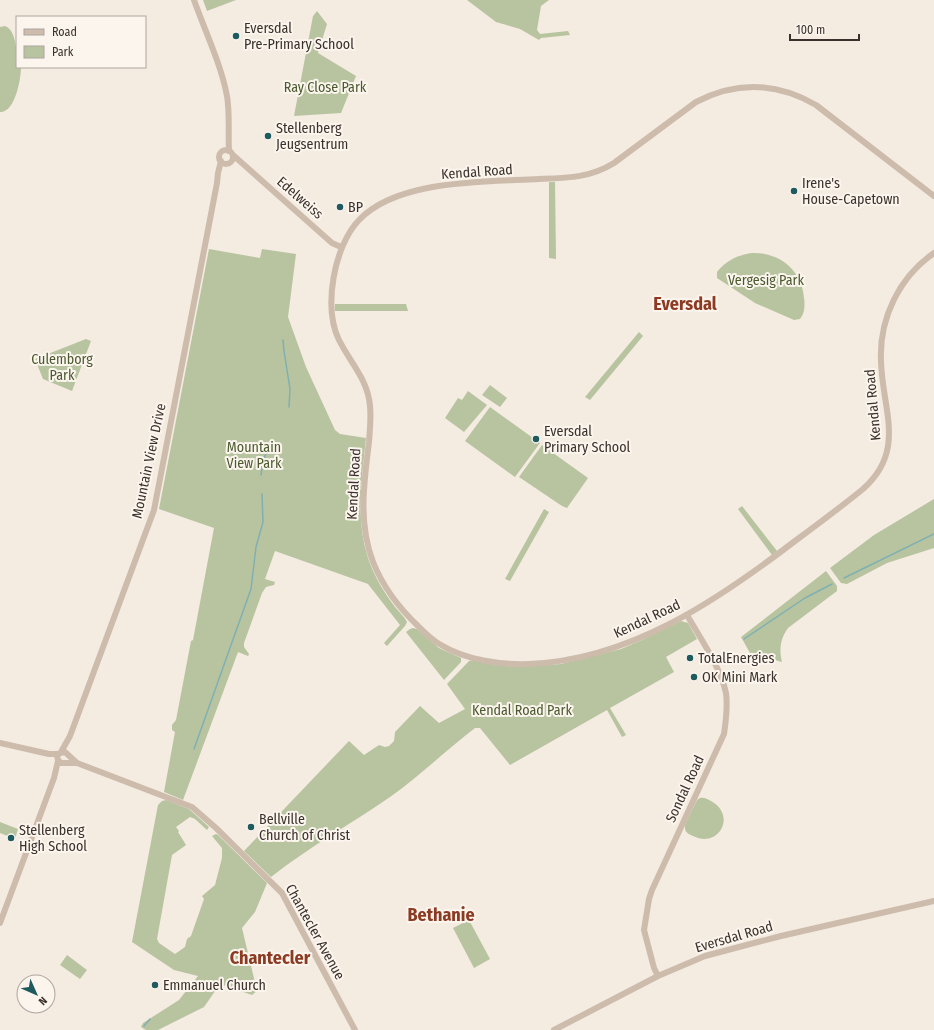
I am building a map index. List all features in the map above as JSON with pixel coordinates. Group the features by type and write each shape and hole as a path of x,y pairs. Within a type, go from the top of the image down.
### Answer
{"street":[{"name":"Mountain View Drive","path":"0,923 154,510 217,182 228,158 228,107 224,84 194,0"},
{"name":"Kendal Road","path":"934,196 816,105 804,98 768,87 747,87 718,92 696,102 614,163 604,169 587,175 570,178 444,185 390,199 374,207 358,220 341,247 335,267 332,307 333,321 339,340 363,381 369,397 370,432 364,496 365,531 368,548 376,570 387,589 400,608 426,634 446,648 477,658 513,664 555,661 606,650 634,641 687,615 736,585 863,490 878,472 886,457 890,433 881,362 881,348 885,323 893,302 903,285 918,266 934,253"},
{"name":"Mountain View Drive","path":"228,132 220,155 228,158"},
{"path":"221,152 225,150 228,158"},
{"name":"Edelweiss","path":"228,158 245,166 332,242 341,247"},
{"name":"Sondal Road","path":"658,976 654,968 644,930 649,899 722,738 727,713 726,695 720,674 687,615"},
{"name":"Chantecler Avenue","path":"0,743 62,758 189,805 216,828 284,895 355,1030"},
{"name":"Eversdal Road","path":"554,1030 658,976 701,958 735,947 934,901"}],"green space":[{"path":"203,0 236,0 207,11"},
{"path":"467,0 549,0 541,6 537,30 540,34 568,31 570,35 541,38 539,40 520,29 496,22"},
{"name":"Ray Close Park","path":"317,11 327,24 318,53 356,76 341,113 294,116 313,16"},
{"path":"5,26 9,28 12,33 16,44 16,68 21,68 21,72 16,94 10,107 5,111 0,112 0,27"},
{"path":"549,182 555,182 556,259 549,258"},
{"name":"Mountain View Park","path":"209,249 260,258 262,249 296,254 288,317 306,367 335,430 340,434 366,438 361,492 364,545 369,562 379,583 390,601 407,622 387,646 384,643 400,625 368,584 275,551 265,579 275,582 274,585 266,587 262,593 244,643 244,647 249,654 248,656 238,652 183,800 164,792 175,732 172,730 172,725 176,720 214,528 159,509"},
{"name":"Vergesig Park","path":"762,253 780,259 794,271 799,279 804,298 804,309 800,319 794,320 755,303 717,278 717,272 728,262 741,255"},
{"path":"335,304 406,304 408,311 335,311"},
{"path":"639,332 643,336 590,400 585,397"},
{"name":"Culemborg Park","path":"86,339 91,341 72,391 43,379 35,359"},
{"path":"490,385 507,398 500,407 482,395"},
{"path":"468,391 487,405 464,432 445,418 458,398 462,400"},
{"path":"490,407 540,443 515,477 465,441"},
{"path":"542,445 588,478 567,508 519,477"},
{"path":"934,499 934,548 887,563 847,584 841,583 830,568 874,535"},
{"path":"742,506 777,551 772,555 738,509"},
{"path":"544,509 549,512 510,581 505,579"},
{"path":"826,571 837,586 837,591 788,628 783,636 781,645 782,662 750,653 741,637"},
{"name":"Kendal Road Park","path":"681,621 688,623 697,639 666,657 674,672 610,708 626,735 622,737 607,710 510,765 480,728 475,728 390,797 300,856 271,877 244,851 349,741 364,755 379,745 385,747 389,746 394,741 395,732 420,706 439,723 465,709 447,684 469,661 474,660 494,665 518,667 561,664 621,649"},
{"path":"413,628 417,629 439,648 461,658 461,662 444,680 406,632"},
{"path":"700,798 711,801 719,807 723,814 724,822 722,829 710,838 702,839 693,836 685,829 685,825 697,800"},
{"path":"166,800 189,809 209,827 207,830 195,819 190,817 176,827 186,845 172,855 157,939 159,943 175,954 185,947 187,939 191,936 204,899 202,896 215,885 222,858 222,848 212,836 216,834 218,835 267,883 255,912 242,928 257,991 252,995 220,984 204,1007 158,1030 146,1030 141,1027 143,1023 179,1000 198,976 174,970 132,942 158,805 162,801"},
{"path":"0,822 18,829 15,839 0,833"},
{"path":"469,920 490,959 474,968 453,928"},
{"path":"67,955 87,970 80,979 60,965"}],"waterway":[{"path":"283,340 290,389 289,407"},
{"path":"261,475 262,466 268,448 273,441"},
{"path":"194,749 251,589 256,547 263,522 262,494"},
{"path":"844,578 934,534"},
{"path":"744,639 805,598 832,584"},
{"path":"144,1026 150,1019"}],"place":[{"name":"Eversdal Pre-Primary School","path":"236,36"},
{"name":"Stellenberg Jeugsentrum","path":"268,136"},
{"name":"Irene's House-Capetown","path":"794,191"},
{"name":"BP","path":"340,207"},
{"name":"Eversdal Primary School","path":"536,439"},
{"name":"TotalEnergies","path":"690,658"},
{"name":"OK Mini Mark","path":"694,677"},
{"name":"Bellville Church of Christ","path":"251,827"},
{"name":"Stellenberg High School","path":"11,838"},
{"name":"Emmanuel Church","path":"155,985"}],"district":[{"name":"Eversdal","path":"685,304"},
{"name":"Bethanie","path":"441,915"},
{"name":"Chantecler","path":"270,958"}]}
